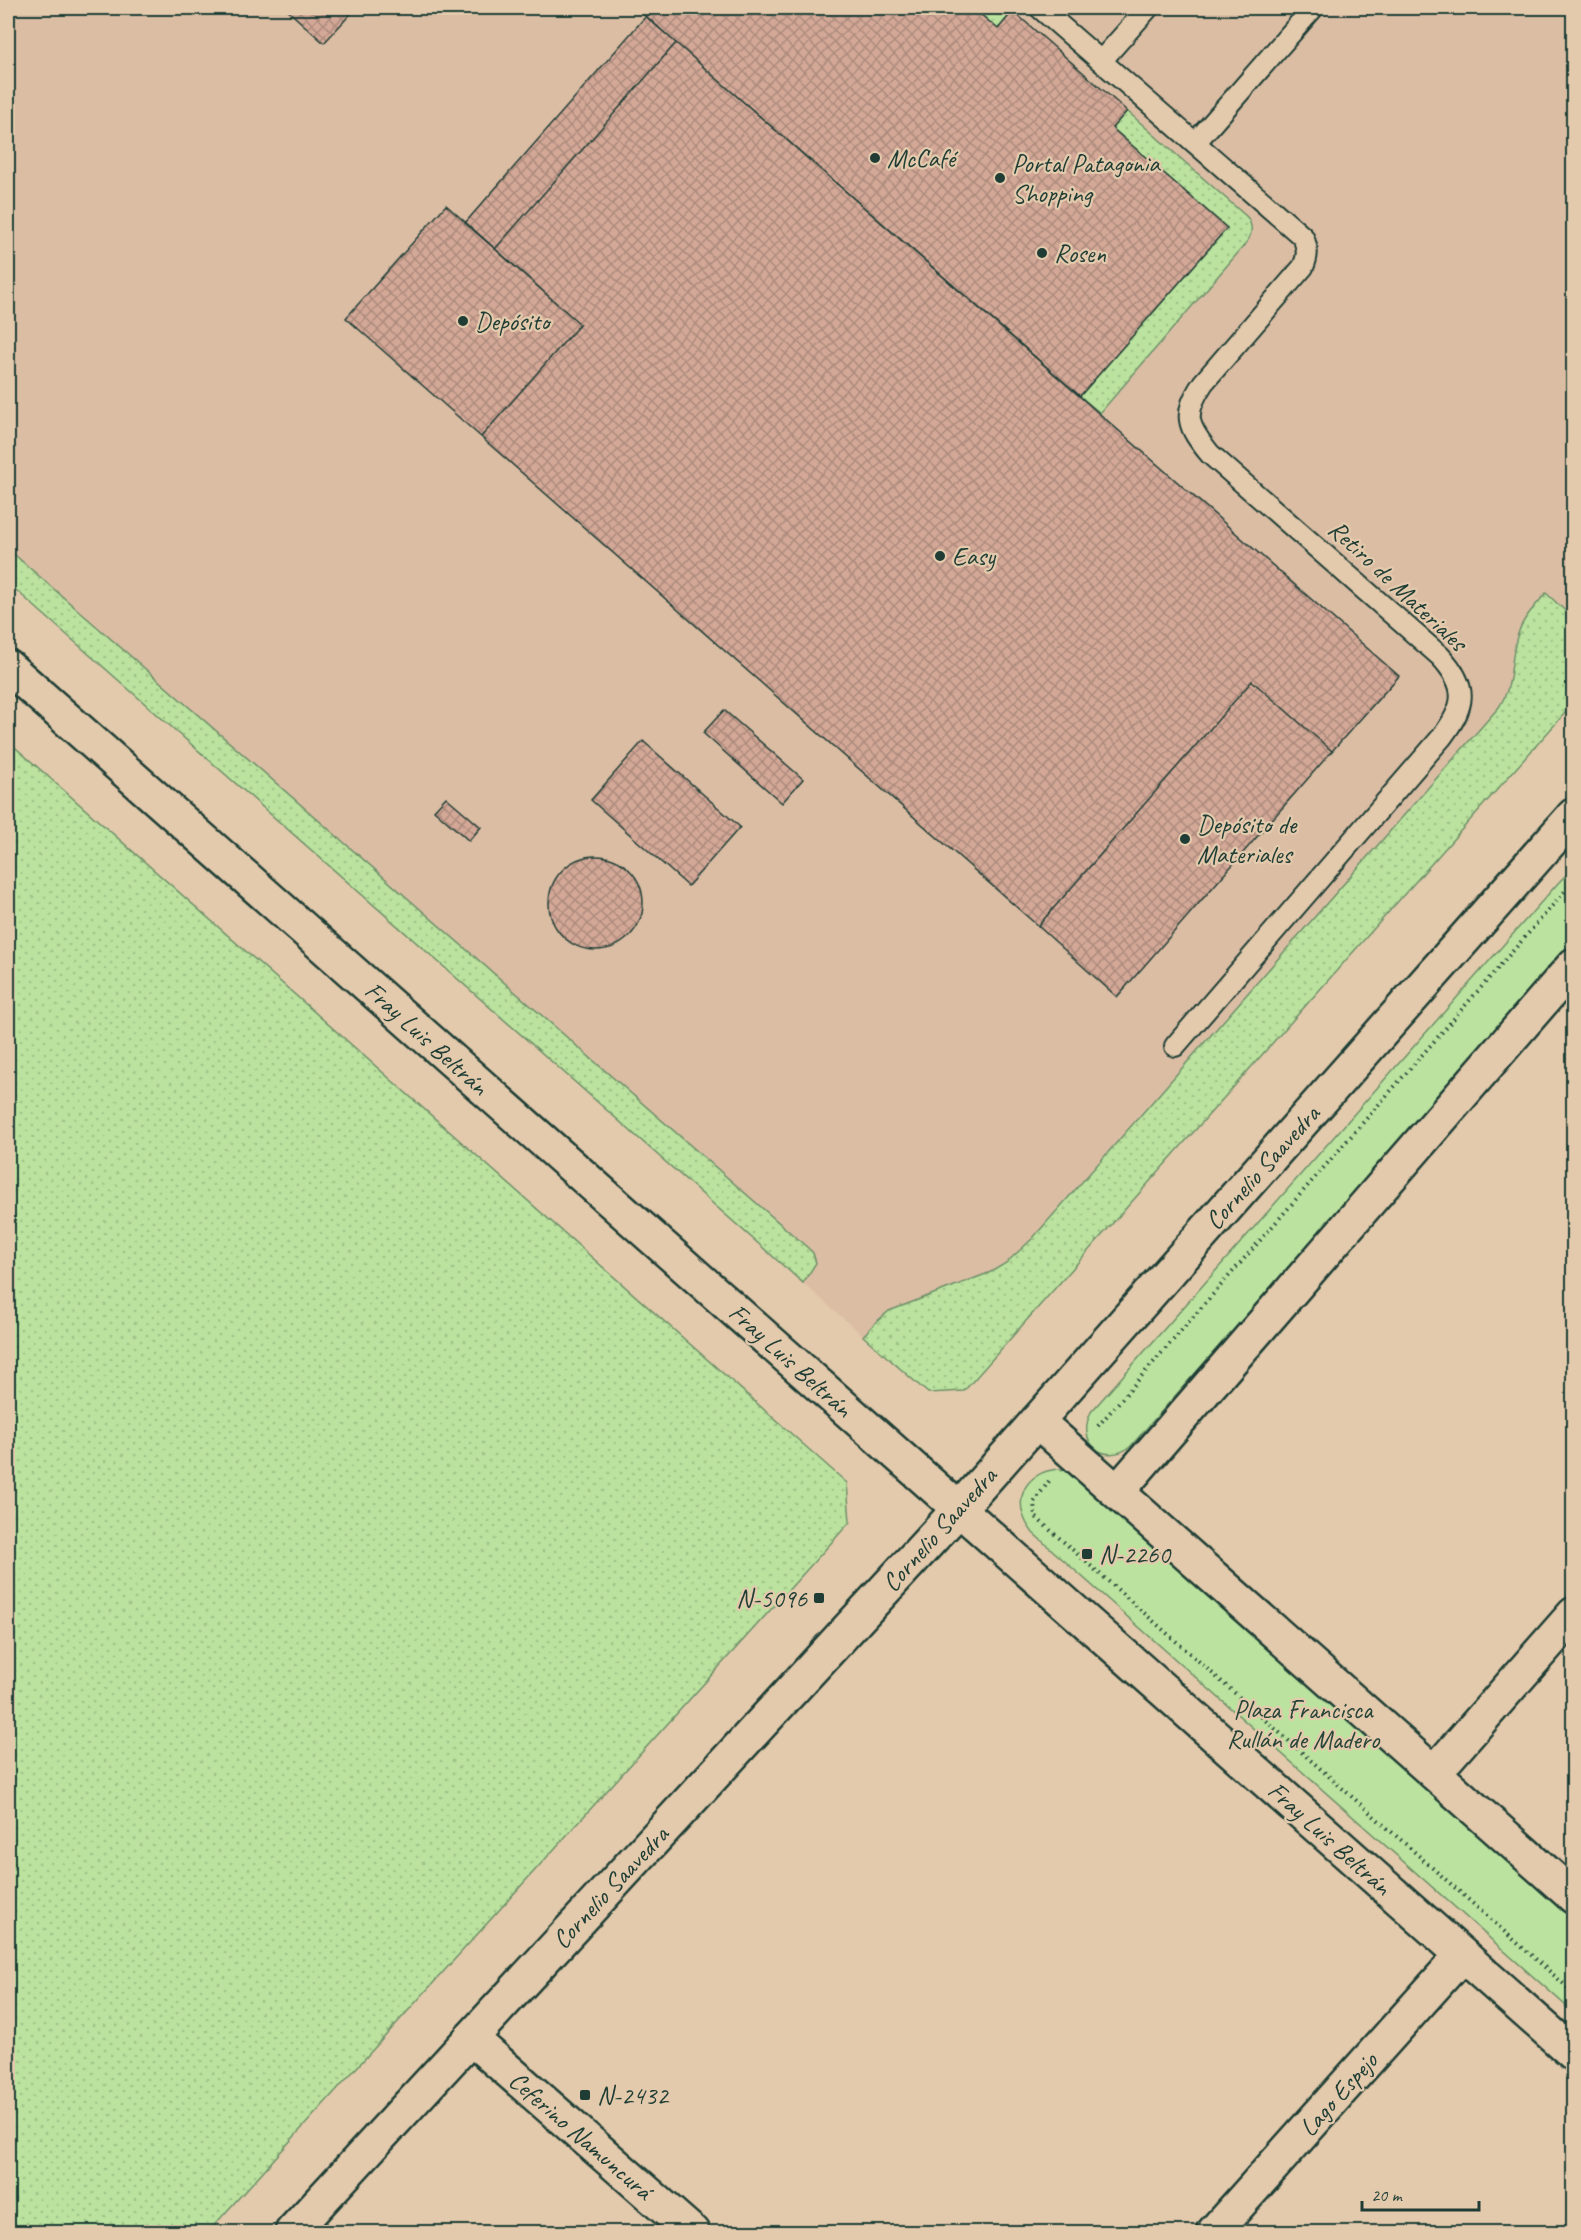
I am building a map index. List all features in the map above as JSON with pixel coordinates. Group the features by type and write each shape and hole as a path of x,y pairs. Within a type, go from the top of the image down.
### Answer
{"street":[{"name":"Fray Luis Beltrán","path":"8,667 1574,2054"},
{"name":"Cornelio Saavedra","path":"292,2232 958,1509 1569,830"},
{"path":"1117,1492 1574,965"},
{"path":"1037,1420 1574,1897"},
{"path":"1434,1773 1574,1614"},
{"name":"Lago Espejo","path":"1214,2232 1462,1955"},
{"name":"Ceferino Namuncurá","path":"471,2038 692,2232"}],"lane":[{"path":"1040,8 1195,142 1313,8"},
{"path":"1101,61 1148,8"},
{"name":"Retiro de Materiales","path":"1175,1046 1441,738 1460,709 1462,694 1458,680 1450,667 1210,454 1190,425 1189,411 1203,383 1295,278 1307,257 1307,247 1303,237 1295,228 1195,142"}],"path":[{"path":"1095,1428 1574,881"},
{"path":"1053,1476 1034,1502 1035,1516 1040,1521 1574,1993"}],"shaded area":[{"path":"8,8 1573,8 1573,704 964,1391 928,1393 8,583"}],"green space":[{"path":"973,8 1009,8 1013,11 998,29"},
{"path":"1127,111 1247,217 1251,229 1250,236 1243,247 1100,413 1080,396 1227,228 1112,128"},
{"path":"8,549 808,1248 813,1253 816,1263 803,1283 8,583"},
{"path":"1546,593 1573,618 1573,704 964,1391 928,1393 863,1336 889,1311 991,1272 1006,1263 1032,1239 1499,707 1508,688 1516,641 1521,626"},
{"path":"8,741 847,1483 850,1522 208,2232 8,2232"},
{"path":"1573,874 1573,944 1130,1447 1110,1454 1095,1448 1087,1433 1087,1423 1091,1412 1559,882 1565,876"},
{"name":"Plaza Francisca Rullán de Madero","path":"1060,1469 1080,1478 1573,1915 1573,2012 1033,1533 1022,1511 1021,1501 1024,1491 1029,1482 1037,1476 1047,1471"}],"building":[{"path":"285,8 356,8 324,43"},
{"name":"Portal Patagonia Shopping","path":"636,8 973,8 998,29 1013,11 1127,111 1112,128 1227,228 1080,396"},
{"path":"646,16 676,43 495,249 465,223"},
{"name":"Easy","path":"676,43 1399,676 1332,751 1252,681 1038,926 481,437 580,324 495,249"},
{"name":"Depósito","path":"446,205 580,324 481,437 346,318"},
{"name":"Depósito de Materiales","path":"1252,681 1332,751 1117,997 1038,926"},
{"path":"724,710 803,779 782,803 703,733"},
{"path":"643,741 740,827 688,886 591,800"},
{"path":"446,797 481,827 469,841 434,810"},
{"path":"596,856 614,860 629,870 639,885 643,903 639,921 629,936 614,946 596,950 578,946 563,936 553,921 549,903 553,885 563,870 578,860"}],"place":[{"name":"McCafé","path":"875,158"},
{"name":"Portal Patagonia Shopping","path":"1000,178"},
{"name":"Rosen","path":"1042,253"},
{"name":"Depósito","path":"463,321"},
{"name":"Easy","path":"940,556"},
{"name":"Depósito de Materiales","path":"1185,839"},
{"name":"N-2260","path":"1087,1554"},
{"name":"N-5096","path":"819,1598"},
{"name":"N-2432","path":"585,2095"}]}
